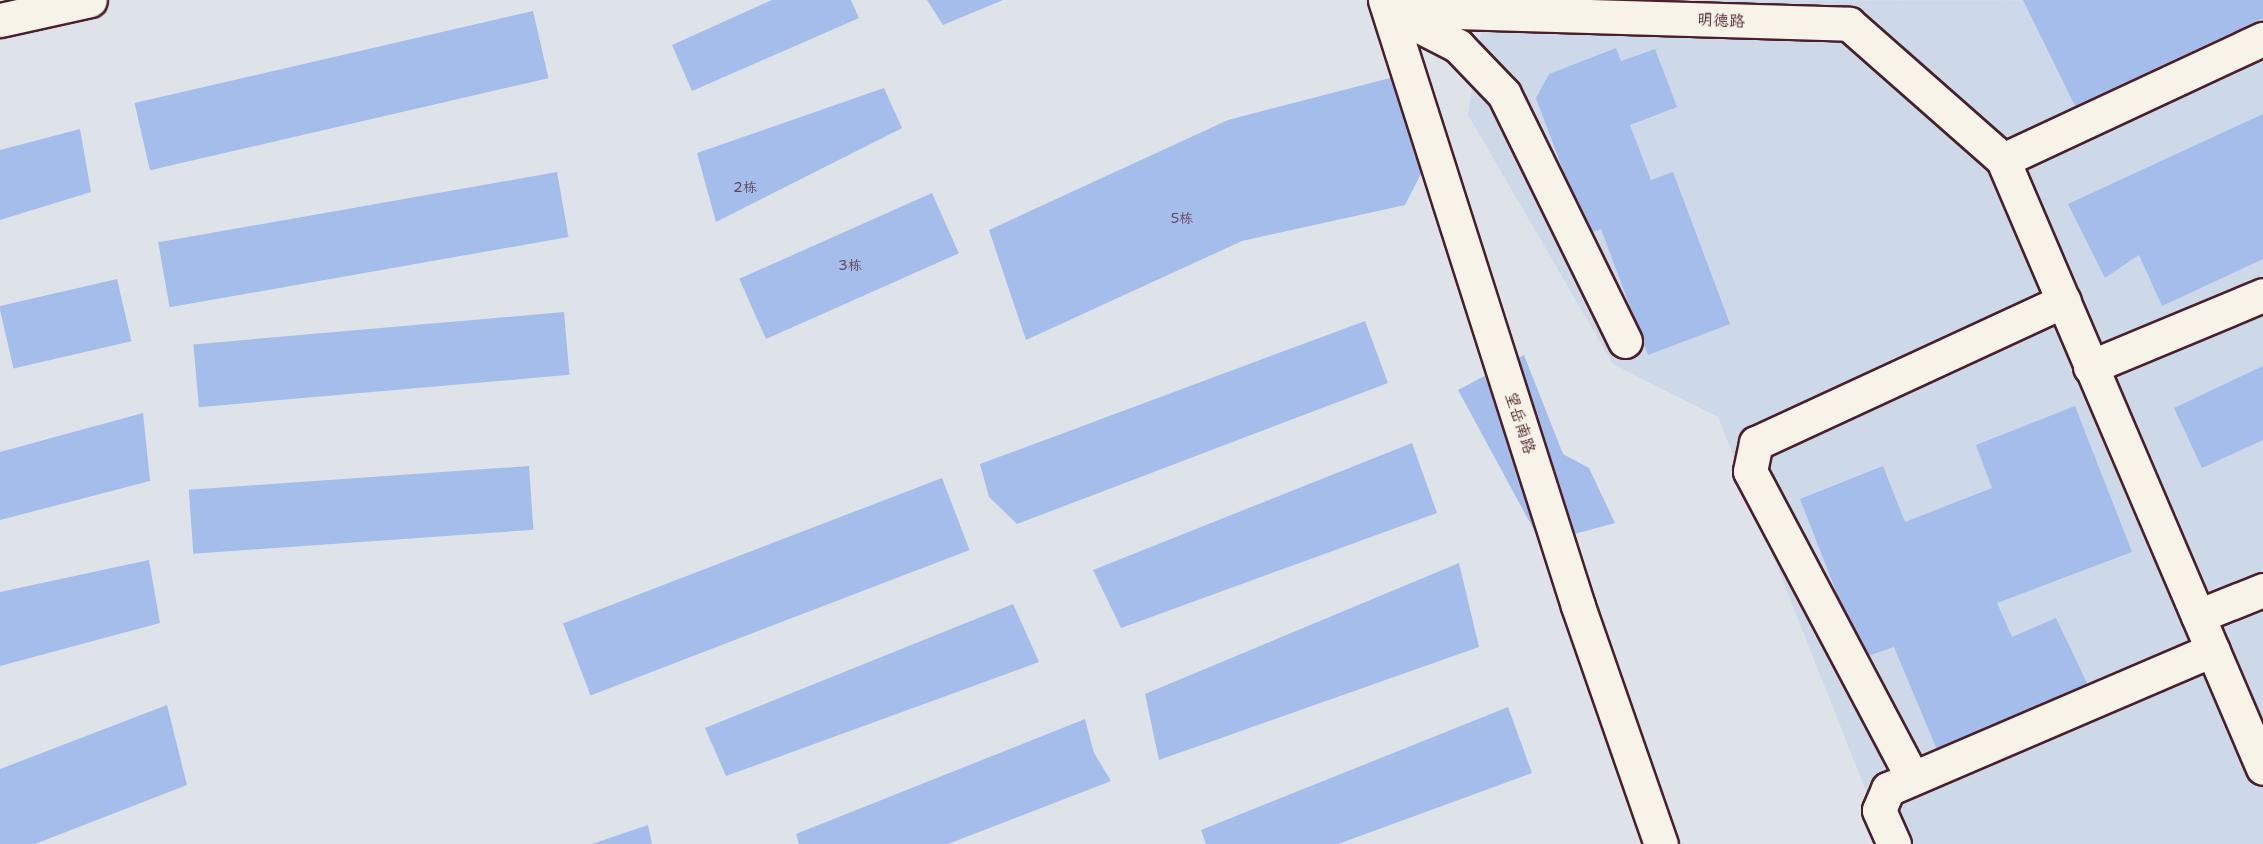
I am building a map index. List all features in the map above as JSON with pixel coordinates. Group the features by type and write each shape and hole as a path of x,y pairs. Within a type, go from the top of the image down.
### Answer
{"street":[{"path":"0,20 90,0"},
{"path":"1387,5 1458,46 1504,94 1626,341"},
{"name":"明德路","path":"1387,5 1748,11 1849,24 2003,160"},
{"name":"望岳南路","path":"1387,5 1578,606 1661,844"},
{"path":"2263,39 2003,160 2212,650 2256,733 2263,768"},
{"path":"2090,367 2263,295"},
{"path":"1912,777 1750,471 1756,443 2064,302"},
{"path":"2198,616 2263,590"},
{"path":"1894,844 1879,810 1888,789 2212,650"}],"shaded area":[{"path":"2263,0 2263,844 1887,844 1718,417 1613,364 1468,115 1486,1"}],"building":[{"path":"772,0 851,0 859,18 692,91 672,45"},
{"path":"927,0 1003,0 943,25"},
{"path":"2023,0 2263,0 2263,18 2075,106"},
{"path":"533,11 549,78 150,170 134,103"},
{"path":"1616,48 1621,61 1655,49 1677,107 1630,125 1651,180 1673,172 1730,324 1648,355 1601,229 1587,234 1536,98 1549,74"},
{"path":"1394,77 1429,158 1405,205 1242,241 1026,340 989,230 1228,120"},
{"path":"884,88 902,128 716,222 697,153"},
{"path":"2263,114 2263,259 2162,306 2139,255 2105,278 2068,204"},
{"path":"80,129 91,192 0,220 0,150"},
{"path":"557,172 568,237 170,307 158,242"},
{"path":"932,193 959,253 766,339 739,279"},
{"path":"117,279 131,341 13,369 0,306"},
{"path":"564,312 569,375 199,407 193,344"},
{"path":"1365,321 1388,383 1017,524 989,497 980,464"},
{"path":"1524,355 1563,454 1589,468 1615,523 1541,543 1458,390"},
{"path":"2263,366 2263,440 2202,468 2174,408"},
{"path":"2075,406 2132,552 1997,603 2012,637 2056,618 2088,685 1938,752 1894,647 1862,658 1800,499 1883,466 1905,522 1992,488 1976,445"},
{"path":"143,413 150,481 0,520 0,452"},
{"path":"1412,443 1437,513 1121,628 1093,570"},
{"path":"529,466 533,530 193,554 189,490"},
{"path":"942,478 970,550 591,695 563,623"},
{"path":"149,560 160,623 0,666 0,592"},
{"path":"1459,563 1479,647 1159,760 1145,694"},
{"path":"1013,604 1039,662 726,776 705,728"},
{"path":"167,705 187,785 35,844 0,844 0,769"},
{"path":"1508,707 1532,773 1338,844 1206,844 1201,830"},
{"path":"1085,719 1094,753 1111,781 948,844 799,844 796,834"},
{"path":"648,825 652,844 592,844"}]}
